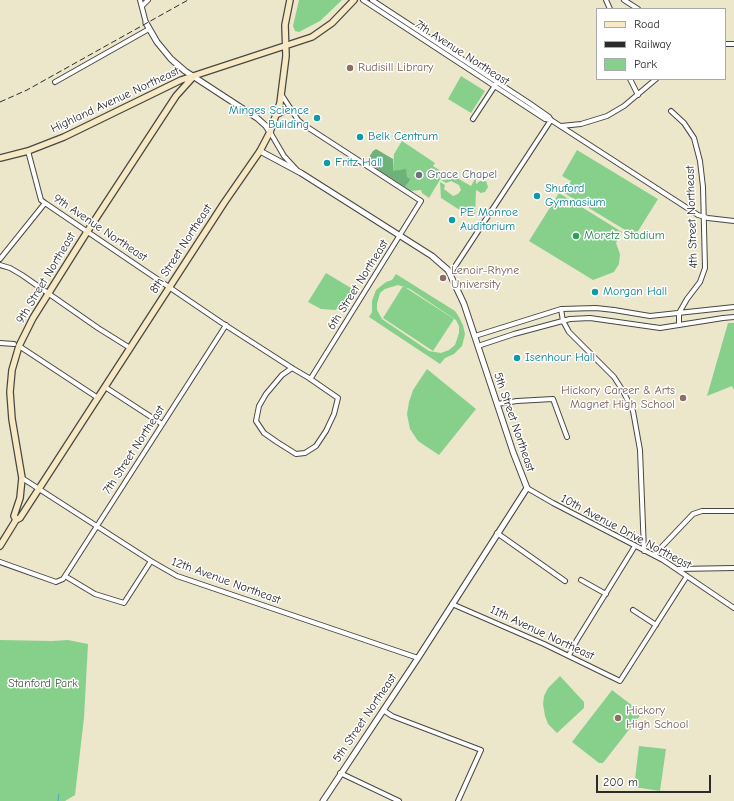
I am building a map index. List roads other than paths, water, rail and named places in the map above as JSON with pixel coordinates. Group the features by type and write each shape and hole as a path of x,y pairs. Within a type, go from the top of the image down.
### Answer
{"main road":[{"name":"8th Street Northeast","path":"16,520 20,518 40,488 224,203 260,151 276,116 281,94 286,56 285,25 290,0"},
{"path":"286,46 312,37 323,30 354,0"},
{"name":"Highland Avenue Northeast","path":"0,158 28,151 64,137 181,80 254,55 286,46"},
{"name":"9th Street Northeast","path":"16,520 14,516 20,498 22,478 10,398 16,345 87,232 176,96 194,76"},
{"path":"0,546 16,520"}],"street":[{"path":"140,0 149,29 171,60 257,118 266,126 290,164 301,173"},
{"path":"142,6 148,0"},
{"name":"7th Avenue Northeast","path":"363,0 546,114 551,120 704,217 734,222"},
{"name":"7th Avenue Northeast","path":"372,0 496,84"},
{"path":"624,0 636,8"},
{"path":"55,82 149,29"},
{"path":"630,80 638,95"},
{"path":"561,126 581,124 600,119 617,110 638,95 655,80"},
{"path":"473,118 496,84"},
{"path":"281,94 292,112"},
{"name":"4th Street Northeast","path":"671,111 688,127 696,144 702,172 704,217 704,273 700,282 687,299 679,313"},
{"path":"276,116 284,112 292,112"},
{"name":"6th Street Northeast","path":"292,112 304,125 421,201 311,378"},
{"path":"450,274 551,120"},
{"name":"9th Avenue Northeast","path":"28,151 41,200 45,204 226,325 292,368 311,378"},
{"name":"5th Street Northeast","path":"260,151 301,173 432,256 444,266 459,291 527,488 418,658 323,801"},
{"path":"0,260 45,204"},
{"path":"0,265 14,270 98,328 130,348"},
{"path":"475,336 561,309 602,309 650,316 734,307"},
{"path":"561,309 563,320 572,337 614,377 623,390 633,411 640,450 644,551"},
{"path":"679,313 679,325"},
{"path":"478,346 563,320 590,318 660,328 734,317"},
{"name":"7th Street Northeast","path":"0,562 57,582 63,579 226,325"},
{"path":"0,342 16,345 98,398"},
{"path":"292,368 282,375 266,394 259,406 256,421 264,433 296,454 304,453 316,446 334,414 338,398 311,378"},
{"path":"105,387 162,424"},
{"path":"497,404 517,401 553,399 567,437"},
{"name":"12th Avenue Northeast","path":"22,478 40,488 151,561 183,578 418,658"},
{"name":"10th Avenue Drive Northeast","path":"527,488 552,503 654,555 734,608"},
{"path":"654,555 693,514 702,511 734,511"},
{"path":"497,534 565,581"},
{"path":"569,655 635,546"},
{"path":"65,576 95,594 124,603 151,561"},
{"path":"677,569 734,568"},
{"path":"633,610 656,625 687,576"},
{"path":"581,580 606,594"},
{"name":"11th Avenue Northeast","path":"452,604 569,655 620,681 656,625"},
{"path":"383,710 392,716 481,750 458,801"},
{"path":"340,774 399,801"}],"waterway":[{"path":"58,801 59,794"}],"railway":[{"path":"0,102 27,90 188,0"}],"place":[{"name":"Rudisill Library","path":"350,68"},
{"name":"Minges Science Building","path":"317,118"},
{"name":"Belk Centrum","path":"360,137"},
{"name":"Fritz Hall","path":"327,163"},
{"name":"Grace Chapel","path":"419,175"},
{"name":"Shuford Gymnasium","path":"537,196"},
{"name":"PE Monroe Auditorium","path":"452,220"},
{"name":"Moretz Stadium","path":"576,236"},
{"name":"Lenoir-Rhyne University","path":"443,278"},
{"name":"Morgan Hall","path":"595,292"},
{"name":"Isenhour Hall","path":"517,358"},
{"name":"Hickory Career & Arts Magnet High School","path":"683,398"},
{"name":"Hickory High School","path":"618,718"}],"park label":[{"name":"Stanford Park","path":"43,684"}]}
